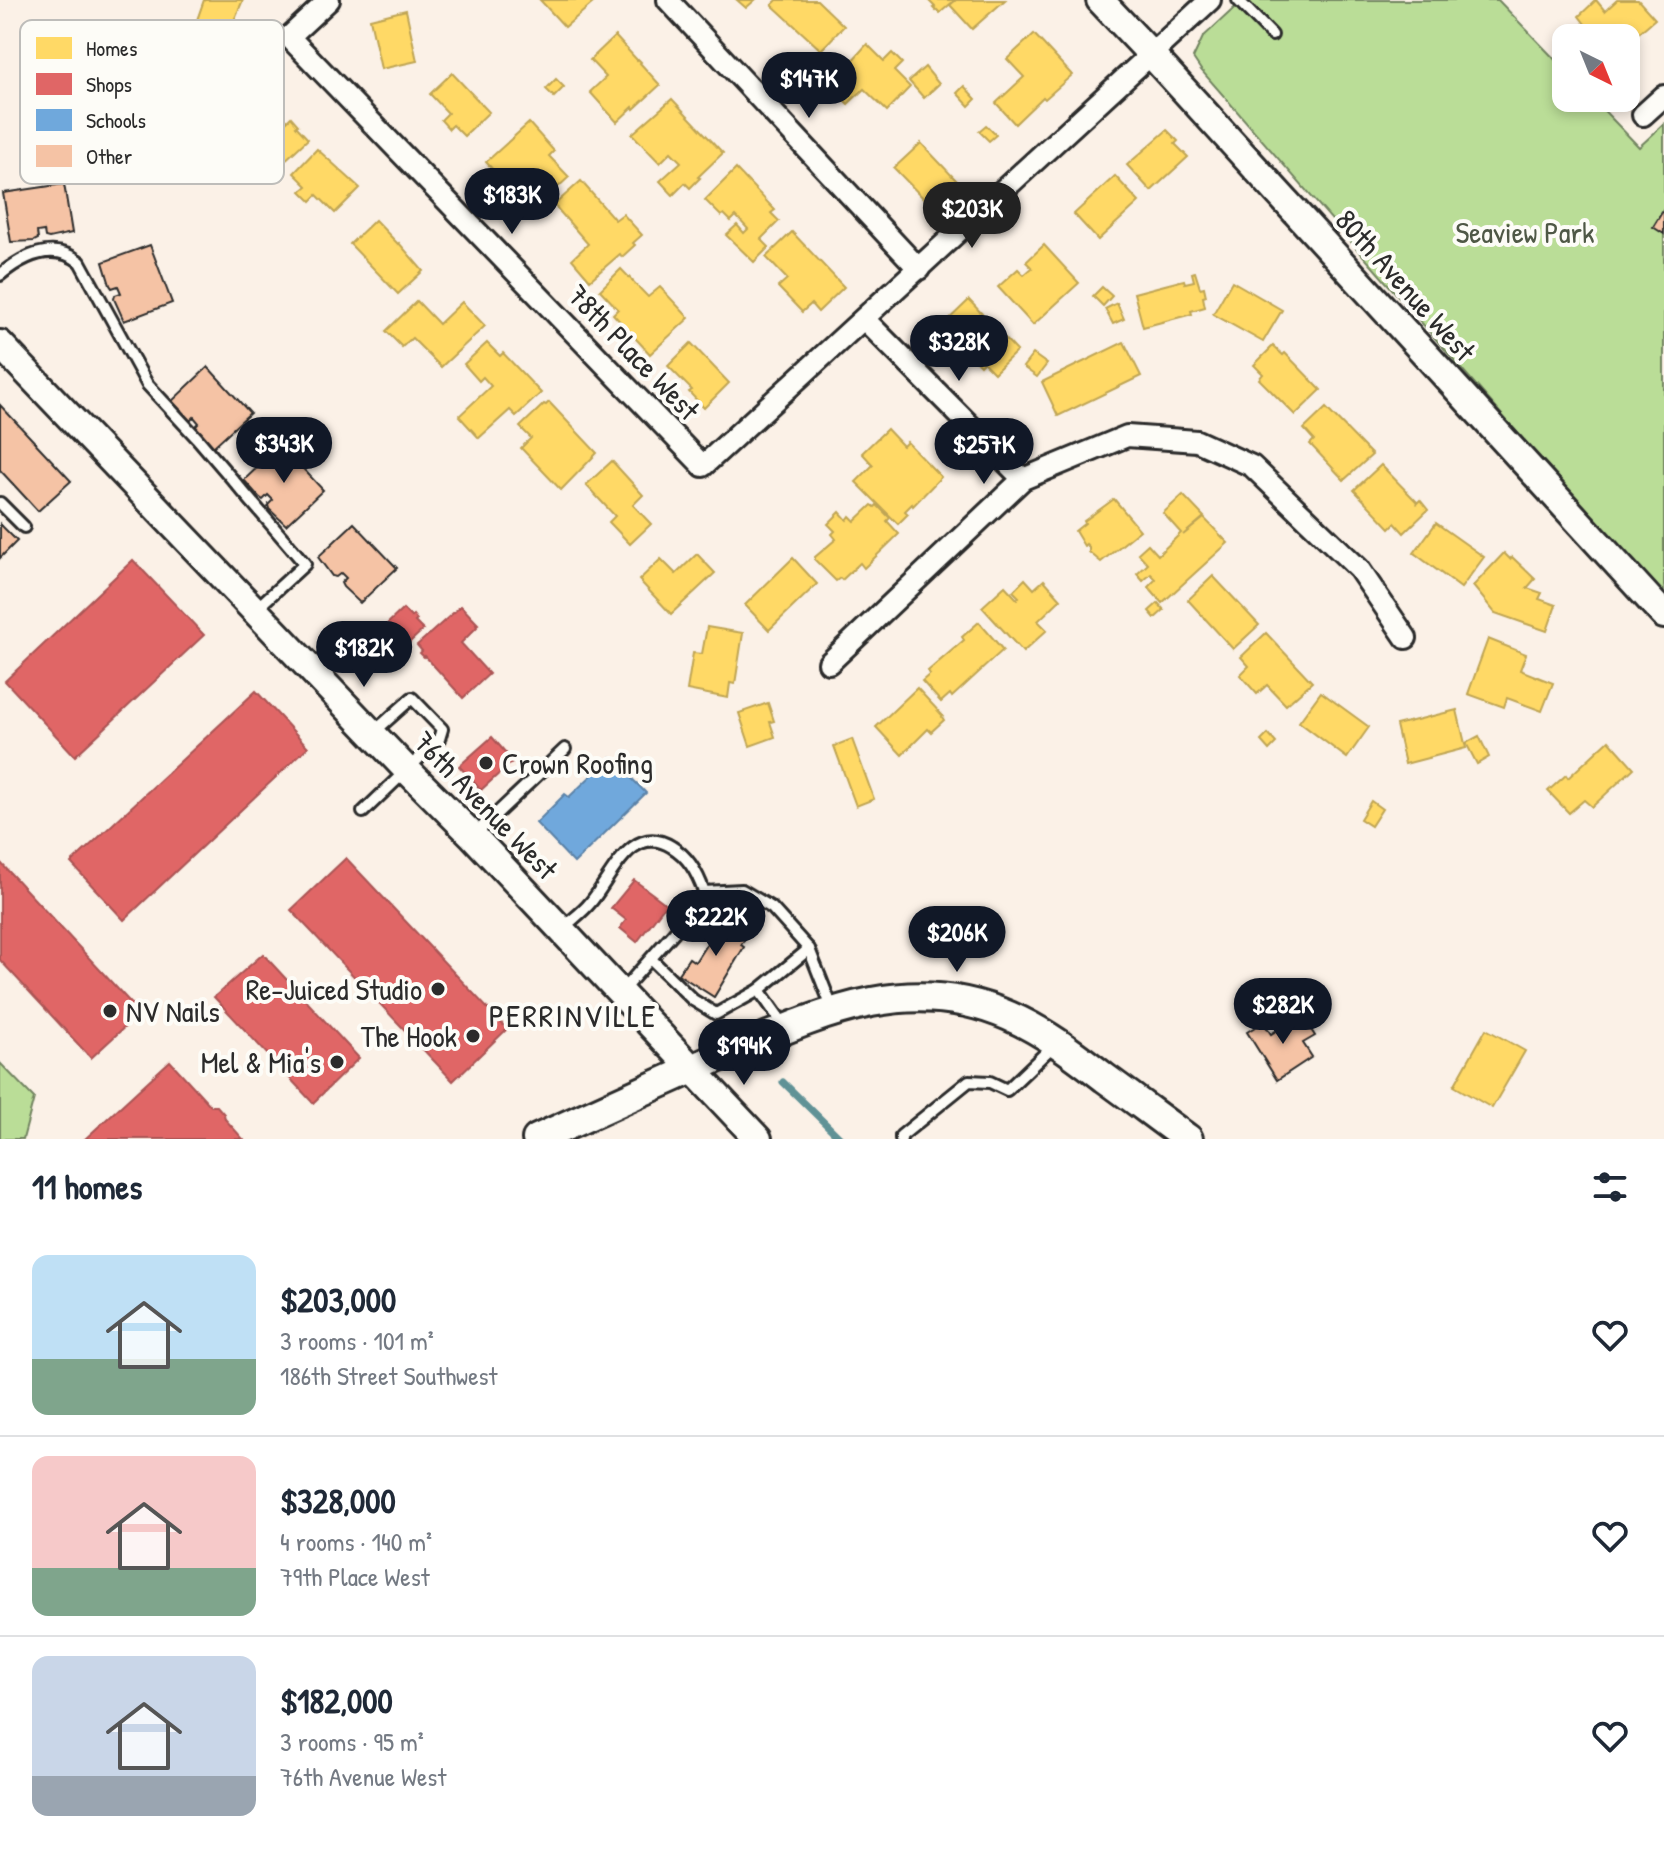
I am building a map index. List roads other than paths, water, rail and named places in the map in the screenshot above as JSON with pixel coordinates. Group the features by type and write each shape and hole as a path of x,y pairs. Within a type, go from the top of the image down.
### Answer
{"main road":[{"path":"537,1139 786,1028 834,1010 904,997 972,1003 1007,1015 1057,1043 1188,1139"}],"street":[{"name":"78th Place West","path":"329,0 289,37 703,466 864,319"},
{"path":"668,0 919,269"},
{"name":"80th Avenue West","path":"1100,0 1664,614"},
{"path":"1023,479 864,319 1210,0"},
{"path":"1643,115 1664,96"},
{"name":"76th Avenue West","path":"5,357 473,836 758,1139"},
{"path":"829,663 1023,479 1127,436 1197,441 1252,466 1359,569 1406,638"}],"lane":[{"path":"1238,0 1272,35"},
{"path":"0,275 19,261 48,251 72,255 80,262 147,384 305,564 254,610"},
{"path":"0,503 24,527"},
{"path":"363,812 439,739 442,729 412,698 373,734"},
{"path":"473,836 565,749"},
{"path":"560,930 590,903 621,858 642,841 654,839 666,843 694,868 704,892 700,903 620,994"},
{"path":"704,892 742,890 772,908 809,949 834,1010"},
{"path":"651,959 693,1000 716,1014 759,990 809,949"},
{"path":"759,990 786,1028"},
{"path":"901,1139 969,1081 990,1082 1007,1090 1057,1043"}],"waterway":[{"path":"783,1082 841,1139"}],"place":[{"name":"Crown Roofing","path":"486,763"},
{"name":"Re-Juiced Studio","path":"438,989"},
{"name":"NV Nails","path":"110,1011"},
{"name":"The Hook","path":"473,1036"},
{"name":"Mel & Mia's","path":"337,1062"}],"district":[{"name":"PERRINVILLE","path":"573,1015"}],"park label":[{"name":"Seaview Park","path":"1525,232"}]}
